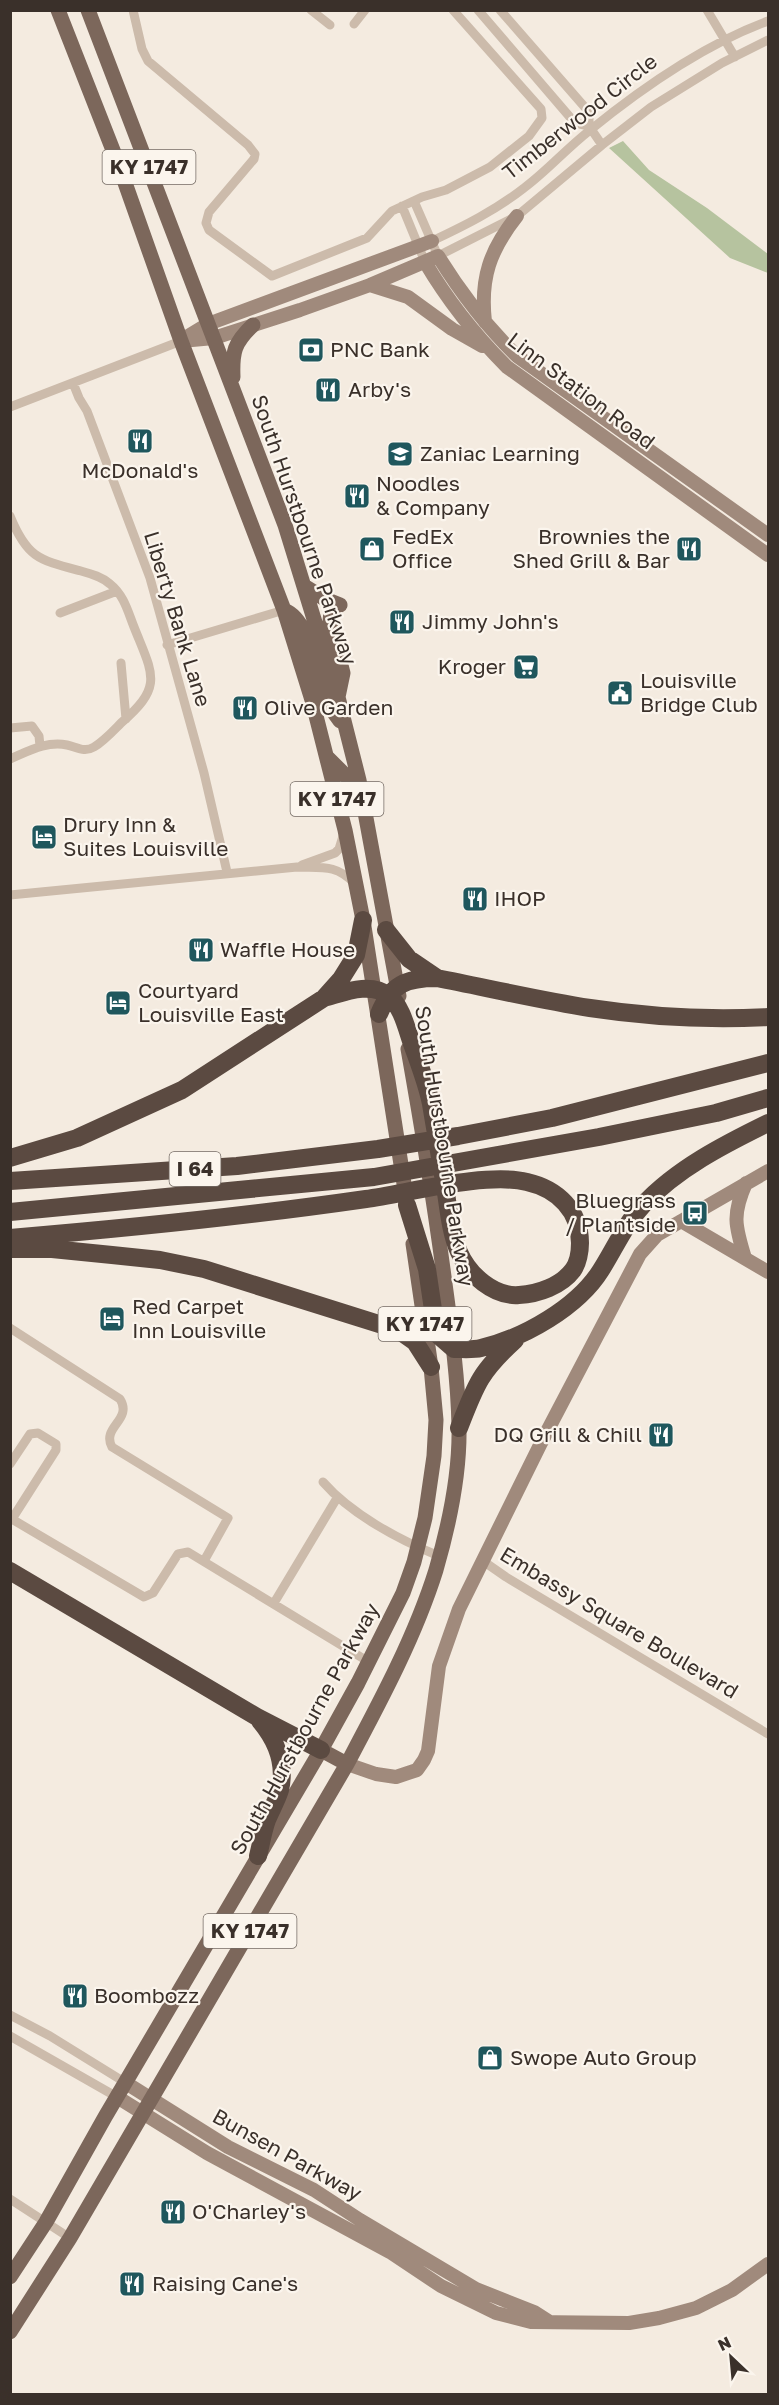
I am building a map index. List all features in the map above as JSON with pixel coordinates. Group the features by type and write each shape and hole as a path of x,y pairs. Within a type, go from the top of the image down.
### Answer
{"highway":[{"path":"10,1158 77,1138 182,1090 324,998 341,979 356,955 363,920"},
{"path":"386,930 409,959 437,978"},
{"path":"324,998 357,989 387,990 416,978 437,978 590,1008 632,1013 692,1018 768,1017"},
{"path":"379,1014 387,990"},
{"path":"10,1238 190,1222 369,1199 462,1183 500,1179 524,1181 553,1191 571,1208 580,1228 580,1249 574,1269 558,1283 538,1294 515,1296 491,1288 471,1273 460,1254 452,1232 430,1100 402,1016 387,990"},
{"name":"I 64","path":"10,1181 237,1166 378,1149 552,1118 768,1063"},
{"name":"I 64","path":"10,1212 374,1177 462,1163 716,1113 768,1098"},
{"path":"407,1205 428,1269 439,1336 454,1349 489,1346 546,1320 582,1296 601,1271 629,1222 654,1193 719,1149 768,1123"},
{"path":"10,1249 52,1249 160,1260 227,1275 398,1329 415,1342 431,1367"},
{"path":"459,1428 475,1385 488,1366 528,1329"},
{"path":"10,1570 257,1717 321,1750"},
{"path":"257,1717 271,1735 279,1753 282,1776 280,1791 266,1821 258,1856"}],"main road":[{"name":"KY 1747","path":"58,10 118,163 181,341 284,610 328,758 363,920 387,990"},
{"name":"South Hurstbourne Parkway","path":"88,10 285,525 338,697 359,780 386,930 387,990"},
{"path":"232,383 233,351 243,334 253,325"},
{"path":"304,586 325,599 340,604 331,610 330,622 344,673 338,697"},
{"path":"284,610 302,625 326,700 348,734"},
{"path":"328,758 351,781 359,780"},
{"name":"South Hurstbourne Parkway","path":"10,2277 46,2222 321,1750 369,1662 403,1593 418,1547 427,1509 436,1420 431,1367 379,1014"},
{"name":"South Hurstbourne Parkway","path":"10,2332 70,2238 347,1764 386,1690 436,1571 456,1470 459,1428 454,1349 433,1197 402,1016"},
{"path":"321,1750 347,1764"}],"street":[{"path":"133,10 142,49 148,61 248,145 255,154 254,159 209,212 206,223 209,231 272,276 367,238 386,216 402,206 446,190 481,172 529,136 542,118 541,109 453,10"},
{"path":"311,10 330,26"},
{"path":"354,24 365,10"},
{"path":"478,10 575,123 590,128"},
{"path":"500,10 589,112 590,128 602,145"},
{"path":"707,10 735,57"},
{"name":"Timberwood Circle","path":"211,331 463,227 524,189 590,128 647,88 723,40 768,21"},
{"name":"Timberwood Circle","path":"425,262 517,216 602,145 685,84 768,40"},
{"path":"414,201 438,256"},
{"path":"10,407 181,341 211,331 253,325 370,285 425,262 402,206"},
{"path":"485,324 482,297 490,261 497,244 517,216"},
{"name":"Linn Station Road","path":"438,256 458,290 485,324 517,356 768,535"},
{"name":"Linn Station Road","path":"425,262 447,298 474,333 507,367 768,555"},
{"path":"370,285 408,297 452,330 492,351"},
{"name":"Liberty Bank Lane","path":"73,383 87,411 150,579 204,772 227,872"},
{"path":"10,516 24,544 38,557 98,576 117,591 128,612 151,673 151,688 146,698 126,719 88,750 62,744 40,746 10,759"},
{"path":"60,613 117,591"},
{"path":"167,645 284,610"},
{"path":"121,663 126,719"},
{"path":"10,728 32,726 39,736 40,746"},
{"path":"297,867 335,853 339,849 345,831"},
{"path":"10,895 227,872 297,867 334,868 344,873 356,885"},
{"path":"347,1764 376,1774 396,1777 417,1770 428,1751 436,1683 445,1644 459,1609 541,1443 640,1254 652,1238 768,1171"},
{"path":"745,1258 736,1228 735,1212 746,1183"},
{"path":"681,1221 768,1272"},
{"path":"10,1328 120,1399 124,1405 124,1413 110,1434 109,1442 112,1448 228,1518 204,1561"},
{"path":"10,1464 30,1434 38,1433 56,1444 56,1450 11,1518 144,1597 153,1593 178,1554 188,1552 369,1662"},
{"path":"322,1482 337,1498 418,1547 439,1556"},
{"path":"274,1603 337,1498"},
{"name":"Embassy Square Boulevard","path":"483,1561 768,1734"},
{"name":"Bunsen Parkway","path":"10,2015 50,2036 153,2098 193,2127 314,2190 476,2289 534,2312 548,2321"},
{"name":"Bunsen Parkway","path":"10,2037 117,2097 207,2153 390,2252 450,2290 496,2313 531,2322 629,2323 659,2319 696,2307 732,2290 768,2264"},
{"path":"10,2199 70,2238"}],"green space":[{"path":"623,141 649,170 707,208 768,254 768,273 730,258 609,148"}],"place":[{"name":"PNC Bank","path":"311,350"},
{"name":"Arby's","path":"328,390"},
{"name":"McDonald's","path":"140,441"},
{"name":"Zaniac Learning","path":"400,454"},
{"name":"Noodles & Company","path":"357,496"},
{"name":"FedEx Office","path":"372,549"},
{"name":"Brownies the Shed Grill & Bar","path":"689,549"},
{"name":"Jimmy John's","path":"402,622"},
{"name":"Kroger","path":"526,667"},
{"name":"Louisville Bridge Club","path":"620,693"},
{"name":"Olive Garden","path":"245,708"},
{"name":"Drury Inn & Suites Louisville","path":"44,837"},
{"name":"IHOP","path":"475,899"},
{"name":"Waffle House","path":"201,950"},
{"name":"Courtyard Louisville East","path":"118,1003"},
{"name":"Bluegrass / Plantside","path":"695,1213"},
{"name":"Red Carpet Inn Louisville","path":"112,1319"},
{"name":"DQ Grill & Chill","path":"661,1435"},
{"name":"Boombozz","path":"75,1996"},
{"name":"Swope Auto Group","path":"490,2058"},
{"name":"O'Charley's","path":"173,2212"},
{"name":"Raising Cane's","path":"132,2284"}]}
